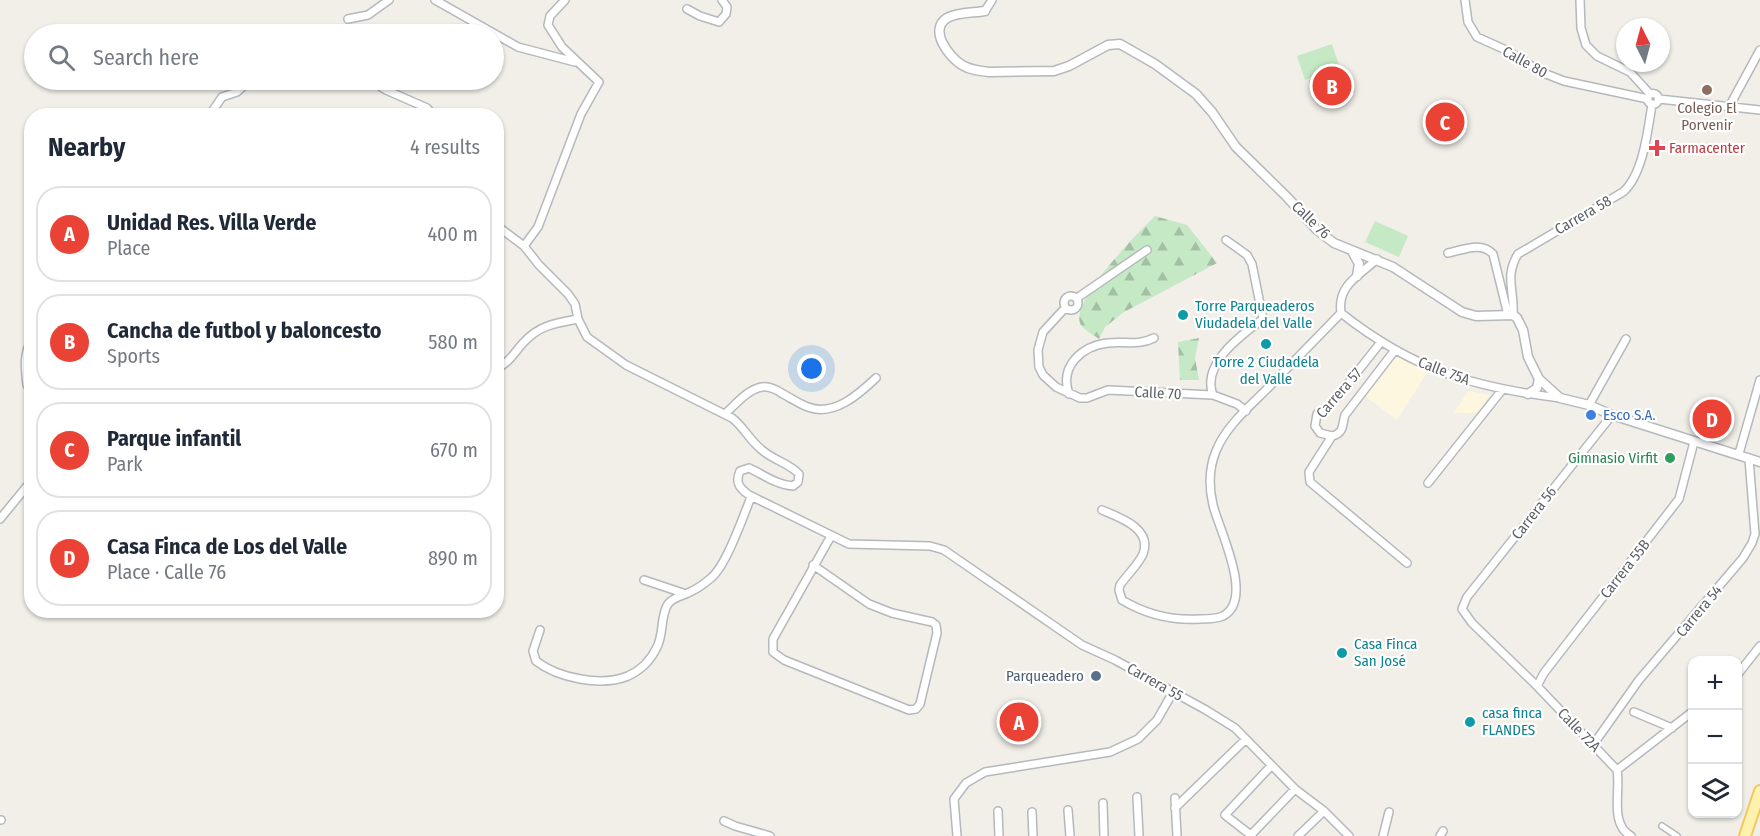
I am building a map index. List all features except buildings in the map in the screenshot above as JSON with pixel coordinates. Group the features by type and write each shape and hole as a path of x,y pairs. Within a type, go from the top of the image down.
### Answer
{"main road":[{"path":"1744,836 1760,791"}],"street":[{"path":"348,19 368,15 389,0"},
{"path":"435,0 477,24"},
{"path":"524,246 538,227 581,114 599,82 562,47 548,25 550,16 565,0"},
{"path":"687,9 719,22 726,14 726,7 722,0"},
{"name":"Calle 76","path":"992,0 985,11 952,16 945,19 941,26 941,40 960,64 989,72 1054,71 1069,66 1108,45 1120,44 1155,64 1196,93 1236,147 1317,230 1334,243 1393,267 1462,312 1476,316 1511,315"},
{"name":"Calle 80","path":"1465,0 1468,22 1477,37 1508,51 1541,72 1564,81 1650,99"},
{"path":"1580,0 1581,28 1586,45 1597,56 1630,72 1650,99 1655,93 1659,99 1760,110"},
{"path":"504,39 518,47 577,63"},
{"path":"1729,107 1760,50"},
{"path":"214,108 222,97 239,90"},
{"path":"386,90 427,108"},
{"name":"Carrera 58","path":"1511,315 1514,305 1510,272 1518,254 1623,192 1632,183 1639,168 1650,99"},
{"path":"504,231 524,246 576,304 578,319 587,337 626,365 725,414 740,424 760,449 794,468 799,474 798,482 794,486 778,483 746,468 740,471 737,480 740,489 751,497 831,536 813,565 773,639 773,652 804,669 909,710 916,709 921,704 937,633 936,625 869,604 813,565"},
{"path":"1213,395 1210,387 1211,375 1215,366 1242,336 1263,318 1252,264 1247,255 1226,240"},
{"path":"1448,253 1481,246 1490,250 1511,315 1517,318 1523,330 1528,357 1539,379 1560,398 1589,405 1612,415 1760,462"},
{"path":"1069,394 1056,387 1043,375 1038,358 1043,332 1065,308 1076,309 1077,298 1147,250"},
{"path":"1352,251 1359,264 1355,279"},
{"path":"1102,510 1132,524 1143,539 1142,556 1120,585 1122,600 1149,613 1167,618 1211,619 1224,615 1231,609 1235,575 1213,505 1211,476 1219,444 1230,428 1341,313 1341,295 1377,259"},
{"name":"Calle 75A","path":"1341,313 1381,342 1441,372 1502,390 1560,398"},
{"path":"504,365 536,331 546,325 578,319"},
{"path":"1069,394 1066,379 1069,367 1073,360 1088,349 1109,343 1140,344 1155,338"},
{"path":"1589,405 1626,339"},
{"name":"Carrera 57","path":"1381,342 1331,405 1316,417 1315,426 1323,435 1332,436 1340,432 1344,426 1345,414 1395,350"},
{"path":"725,414 753,390 760,387 778,391 808,407 824,409 840,405 858,395 876,378"},
{"path":"1528,394 1537,388 1539,379"},
{"path":"1737,454 1760,380"},
{"name":"Calle 70","path":"1069,394 1087,398 1108,390 1213,395 1237,404 1246,411"},
{"path":"1428,483 1502,390"},
{"name":"Carrera 56","path":"1465,614 1462,609 1467,597 1612,415"},
{"path":"1332,436 1309,472 1310,482 1407,563"},
{"name":"Carrera 55B","path":"1537,686 1544,673 1679,499 1694,442"},
{"name":"Carrera 54","path":"1593,745 1639,681 1743,558 1752,543 1755,534 1749,459"},
{"path":"0,519 24,490"},
{"path":"540,630 533,651 536,661 558,672 597,680 611,680 628,676 641,668 658,646 666,606 672,600 705,583 719,570 751,497"},
{"name":"Carrera 55","path":"831,536 849,544 930,546 944,550 1082,645 1115,660 1235,728 1295,789 1324,811 1349,836"},
{"path":"644,580 686,594"},
{"name":"Calle 72A","path":"1465,614 1617,770"},
{"path":"1742,668 1760,646"},
{"path":"957,836 954,799 966,783 985,772 1110,753 1138,739 1157,720 1173,692"},
{"path":"1634,712 1672,728"},
{"path":"1627,835 1619,820 1617,770 1688,715"},
{"path":"1176,808 1245,740"},
{"path":"1271,766 1225,815 1251,836 1295,789"},
{"path":"1137,796 1138,836"},
{"path":"1175,798 1177,836"},
{"path":"1103,803 1104,836"},
{"path":"1068,810 1070,836"},
{"path":"1298,836 1324,811"},
{"path":"998,812 999,836"},
{"path":"1032,812 1033,836"},
{"path":"1383,836 1389,812"},
{"path":"724,821 770,836"},
{"path":"1662,826 1677,836"}],"shaded area":[{"path":"1396,356 1428,371 1397,420 1365,396"},
{"path":"1468,391 1490,395 1478,413 1454,413"}],"green space":[{"path":"1332,44 1340,68 1345,67 1355,92 1318,105 1309,80 1323,74 1305,80 1297,56"},
{"path":"1155,216 1187,225 1217,263 1124,312 1105,327 1099,339 1081,325 1080,315 1085,301 1107,268"},
{"path":"1375,221 1408,236 1399,257 1365,242"},
{"path":"1199,338 1195,358 1199,380 1180,380 1178,342"}],"place":[{"name":"Cancha de futbol y baloncesto","path":"1332,86"},
{"name":"Colegio El Porvenir","path":"1707,90"},
{"name":"Parque infantil","path":"1445,122"},
{"name":"Farmacenter","path":"1657,148"},
{"name":"Torre Parqueaderos Viudadela del Valle","path":"1183,315"},
{"name":"Torre 2 Ciudadela del Valle","path":"1266,344"},
{"name":"Esco S.A.","path":"1591,415"},
{"name":"Casa Finca de Los del Valle","path":"1712,419"},
{"name":"Gimnasio Virfit","path":"1670,458"},
{"name":"Casa Finca San José","path":"1342,653"},
{"name":"Parqueadero","path":"1096,676"},
{"name":"Unidad Res. Villa Verde","path":"1019,722"},
{"name":"casa finca FLANDES","path":"1470,722"}]}
